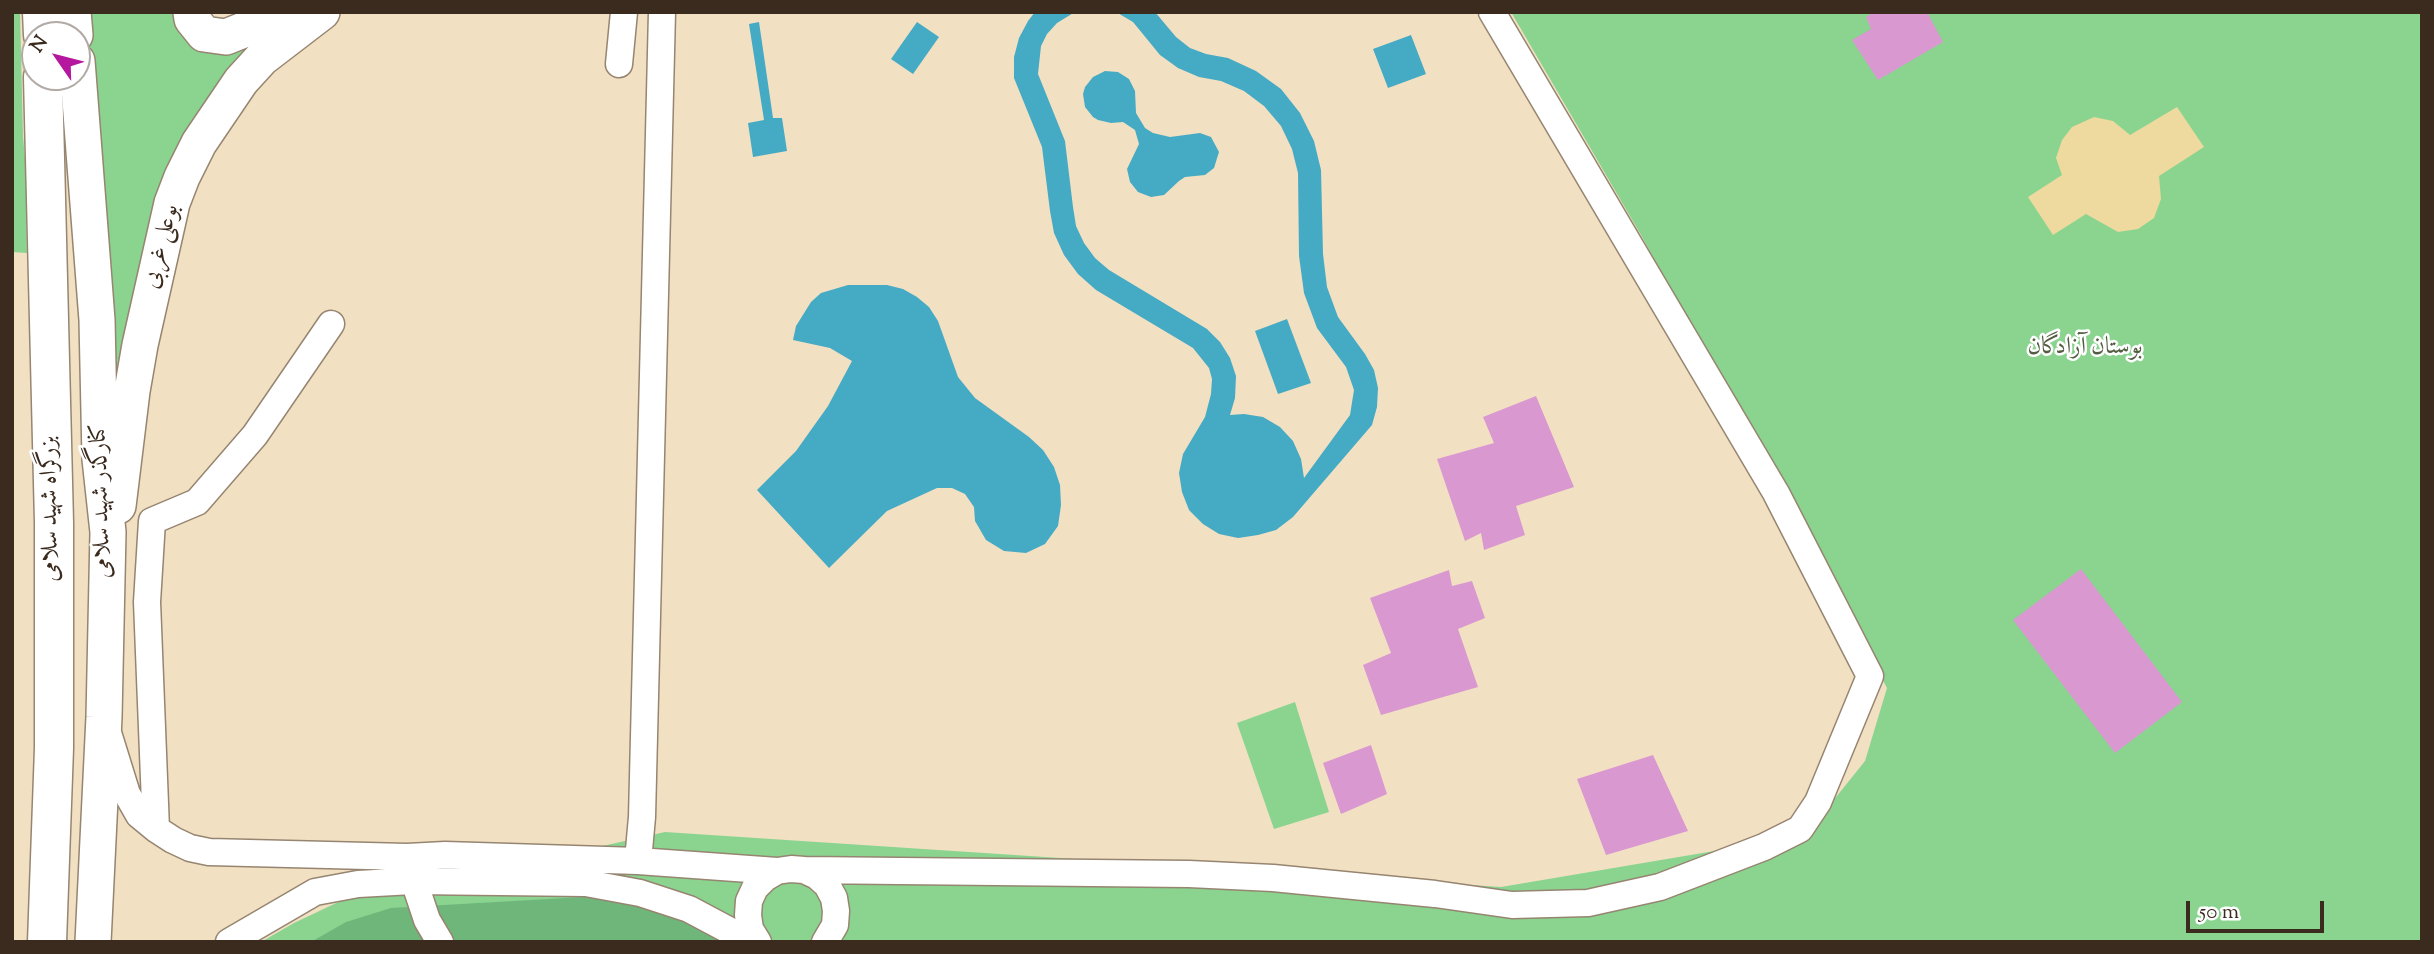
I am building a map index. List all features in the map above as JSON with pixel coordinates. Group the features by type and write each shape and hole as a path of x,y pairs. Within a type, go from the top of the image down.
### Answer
{"highway":[{"name":"بزرگراه شهید سلامی","path":"43,91 54,523 54,748 47,942"}],"main road":[{"path":"191,12 192,19 204,34 226,37 288,12"},
{"name":"بوعلی غربی","path":"108,532 118,504 140,345 172,203 182,177 199,143 241,81 270,52 322,12"},
{"name":"کنارگذر شهید سلامی","path":"79,91 97,320 100,460 108,532 104,717 93,942"}],"street":[{"path":"618,64 624,12"},
{"path":"638,861 642,817 662,12"},
{"path":"229,942 315,892 358,884 410,869 445,855 638,861 777,871 1189,874 1313,882 1512,905 1588,903 1660,887 1765,847 1800,829 1818,802 1870,676 1776,493 1492,12"},
{"path":"156,829 147,602 152,521 197,502 255,435 331,324"},
{"path":"104,717 127,794 139,815 156,829 190,848 209,852 586,883 640,893 689,909 751,942"},
{"path":"410,869 428,920 440,942"},
{"path":"804,870 817,876 834,898 835,925 825,942"},
{"path":"758,942 751,929 749,901 755,888 777,871"}],"green space":[{"path":"12,12 20,12 23,136 59,543 26,214 27,253 12,252"},
{"path":"80,12 180,12 187,28 306,12 217,102 119,444 87,91 91,91 91,21 81,21"},
{"name":"بوستان آزادگان","path":"1511,12 2422,12 2422,942 261,942 370,887 402,891 665,832 1501,887 1738,847 1820,817 1865,761 1887,688 1641,235"},
{"path":"1295,702 1329,812 1274,829 1237,723"},
{"path":"619,895 682,910 729,942 311,942 346,922 391,908"}],"sand":[{"path":"2177,107 2204,147 2159,176 2161,199 2154,218 2138,229 2118,232 2086,214 2053,235 2028,197 2062,175 2056,158 2062,140 2072,127 2094,117 2113,121 2130,135"}],"water":[{"path":"1035,12 1075,12 1057,23 1047,34 1041,46 1038,74 1065,141 1076,226 1084,243 1095,258 1109,270 1207,329 1220,342 1230,358 1236,376 1235,398 1230,415 1263,417 1280,427 1293,441 1301,459 1304,478 1350,415 1354,390 1346,367 1317,328 1304,293 1299,256 1298,173 1292,149 1281,126 1264,106 1244,91 1178,68 1160,55 1133,22 1116,12 1155,12 1176,37 1190,48 1228,58 1256,71 1281,89 1300,113 1314,141 1321,170 1323,254 1327,287 1338,317 1374,370 1378,388 1377,407 1372,425 1293,517 1276,530 1238,538 1219,534 1203,524 1189,510 1179,473 1183,454 1205,417 1211,394 1212,379 1209,368 1193,348 1096,290 1078,274 1064,255 1054,233 1042,147 1014,78 1014,57 1019,38"},
{"path":"759,22 773,118 782,118 787,151 753,157 748,123 764,120 749,24"},
{"path":"917,22 939,37 913,74 891,59"},
{"path":"1411,35 1426,74 1388,88 1373,49"},
{"path":"1105,71 1118,72 1129,79 1135,91 1136,113 1145,128 1153,133 1170,137 1200,133 1211,137 1219,152 1214,168 1205,175 1185,177 1164,195 1151,197 1138,192 1130,182 1127,169 1139,144 1135,130 1123,122 1098,120 1085,107 1085,87 1093,77"},
{"path":"848,285 887,285 903,289 929,307 938,321 958,377 975,398 1043,450 1054,467 1060,485 1061,505 1058,526 1045,544 1026,553 1004,551 986,540 975,521 974,507 965,494 952,488 937,488 887,511 829,568 757,490 796,451 828,406 852,361 830,348 793,340 796,326 811,302 821,293"},
{"path":"1287,319 1311,383 1278,394 1255,331"}],"building":[{"path":"1874,12 1927,12 1943,42 1878,80 1852,40 1871,29 1866,17"},
{"path":"1536,396 1574,487 1516,506 1525,535 1484,550 1481,533 1465,541 1437,459 1494,443 1483,417"},
{"path":"2081,569 2182,702 2115,753 2013,620"},
{"path":"1449,570 1452,586 1472,581 1485,618 1458,629 1478,687 1381,715 1363,665 1391,653 1370,598"},
{"path":"1371,745 1387,794 1341,814 1323,763"},
{"path":"1653,755 1688,831 1606,855 1577,779"}]}
